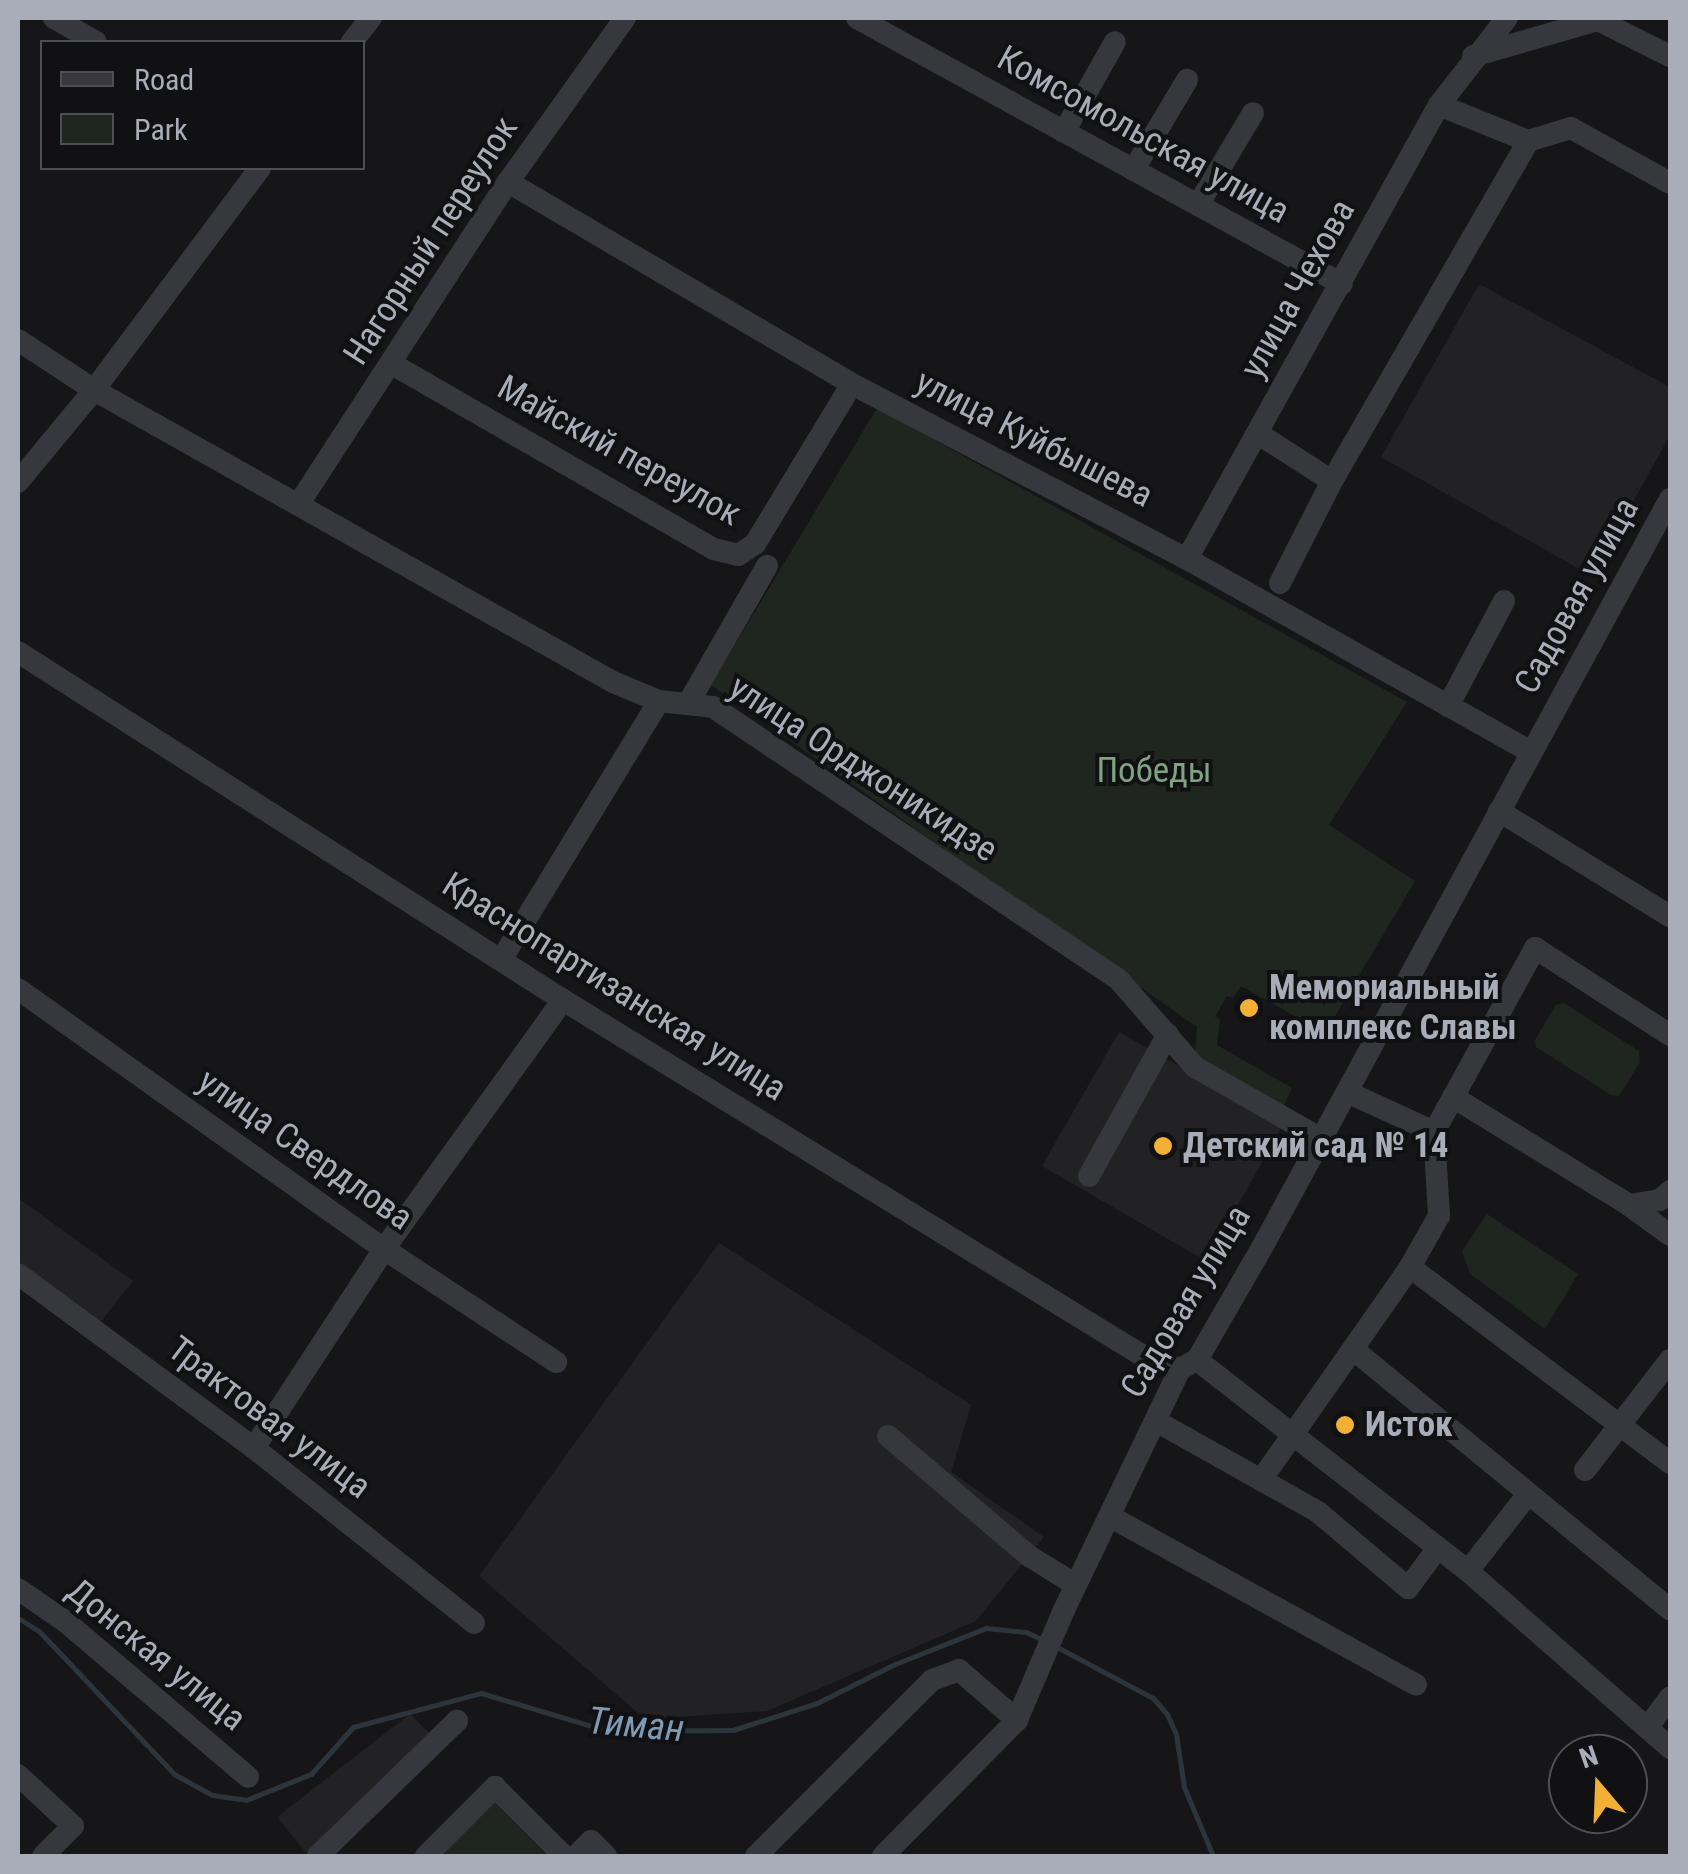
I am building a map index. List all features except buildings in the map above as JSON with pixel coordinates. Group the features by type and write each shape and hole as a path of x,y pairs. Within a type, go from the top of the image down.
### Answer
{"street":[{"path":"54,18 92,40"},
{"path":"354,40 371,18"},
{"name":"Нагорный переулок","path":"298,505 508,182 626,18"},
{"name":"Комсомольская улица","path":"857,18 1342,284"},
{"name":"улица Чехова","path":"1187,558 1439,105 1473,56 1507,18"},
{"path":"1473,56 1596,18 1670,56"},
{"path":"1064,132 1115,42"},
{"path":"1134,170 1186,80"},
{"path":"1439,105 1528,140 1570,128 1670,183"},
{"path":"1198,205 1253,114"},
{"path":"1280,583 1332,481 1528,140"},
{"path":"18,482 94,390 259,170"},
{"name":"улица Куйбышева","path":"508,182 852,384 1187,558 1531,752"},
{"name":"улица Орджоникидзе","path":"18,340 94,390 613,682 659,701 713,706 1119,980 1195,1066 1321,1140"},
{"name":"Майский переулок","path":"392,364 714,549 738,555 755,544 852,384"},
{"path":"1257,433 1332,481"},
{"name":"Садовая улица","path":"884,1856 1017,1720 1062,1612 1156,1421 1321,1140 1670,499"},
{"path":"688,702 767,566"},
{"path":"1448,706 1504,601"},
{"name":"Краснопартизанская улица","path":"18,652 563,1000 1140,1354 1188,1365 1293,1434 1468,1571 1670,1748"},
{"path":"501,960 659,701"},
{"path":"1499,811 1670,916"},
{"path":"1261,1480 1410,1267 1439,1216 1434,1132 1535,948 1670,1035"},
{"name":"улица Свердлова","path":"18,990 384,1249 556,1362"},
{"path":"254,1448 384,1249 563,1000"},
{"path":"1089,1176 1168,1034"},
{"path":"1347,1092 1434,1132"},
{"path":"1453,1097 1629,1205 1670,1235"},
{"path":"1629,1205 1660,1200 1670,1191"},
{"path":"1410,1267 1670,1463"},
{"name":"Трактовая улица","path":"18,1274 254,1448 474,1623"},
{"path":"1354,1350 1670,1610"},
{"path":"1586,1470 1670,1360"},
{"path":"1156,1421 1318,1512 1408,1588 1438,1548"},
{"path":"888,1436 1029,1556 1076,1585"},
{"path":"1468,1571 1528,1494"},
{"path":"1111,1517 1416,1685"},
{"name":"Донская улица","path":"18,1589 66,1622 248,1777"},
{"path":"756,1856 932,1680 959,1670 1017,1720"},
{"path":"1647,1728 1670,1698"},
{"path":"318,1856 456,1721"},
{"path":"18,1774 73,1826 44,1856"},
{"path":"426,1856 494,1786 564,1856"},
{"path":"576,1856 591,1842 606,1856"}],"shaded area":[{"path":"1479,284 1670,387 1670,435 1592,576 1381,457"},
{"name":"Детский сад № 14","path":"1119,1032 1283,1125 1206,1261 1042,1166"},
{"path":"18,1198 133,1281 99,1324 18,1261"},
{"path":"719,1243 971,1405 951,1472 1044,1537 976,1621 767,1711 645,1719 479,1576"},
{"path":"410,1714 430,1734 308,1855 277,1817"}],"green space":[{"name":"Победы","path":"877,408 1407,702 1329,825 1415,881 1325,1033 1241,986 1233,998 1227,996 1215,1017 1220,1019 1217,1045 1292,1088 1283,1107 1195,1054 1197,1027 711,685"},
{"path":"1564,1003 1639,1051 1640,1062 1619,1096 1611,1095 1536,1047 1535,1040 1556,1005"},
{"path":"1487,1214 1578,1274 1545,1329 1470,1274 1462,1251"},
{"path":"495,1803 547,1856 441,1856"}],"waterway":[{"name":"Тиман","path":"18,1618 39,1631 174,1774 212,1795 246,1800 311,1774 353,1727 481,1693 608,1731 733,1730 817,1703 895,1664 986,1628 1026,1632 1045,1641"},
{"name":"Тиман","path":"1055,1646 1153,1698 1167,1714 1176,1734 1184,1787 1213,1856"}],"place":[{"name":"Мемориальный комплекс Славы","path":"1249,1008"},
{"name":"Детский сад № 14","path":"1163,1146"},
{"name":"Исток","path":"1345,1425"}]}
